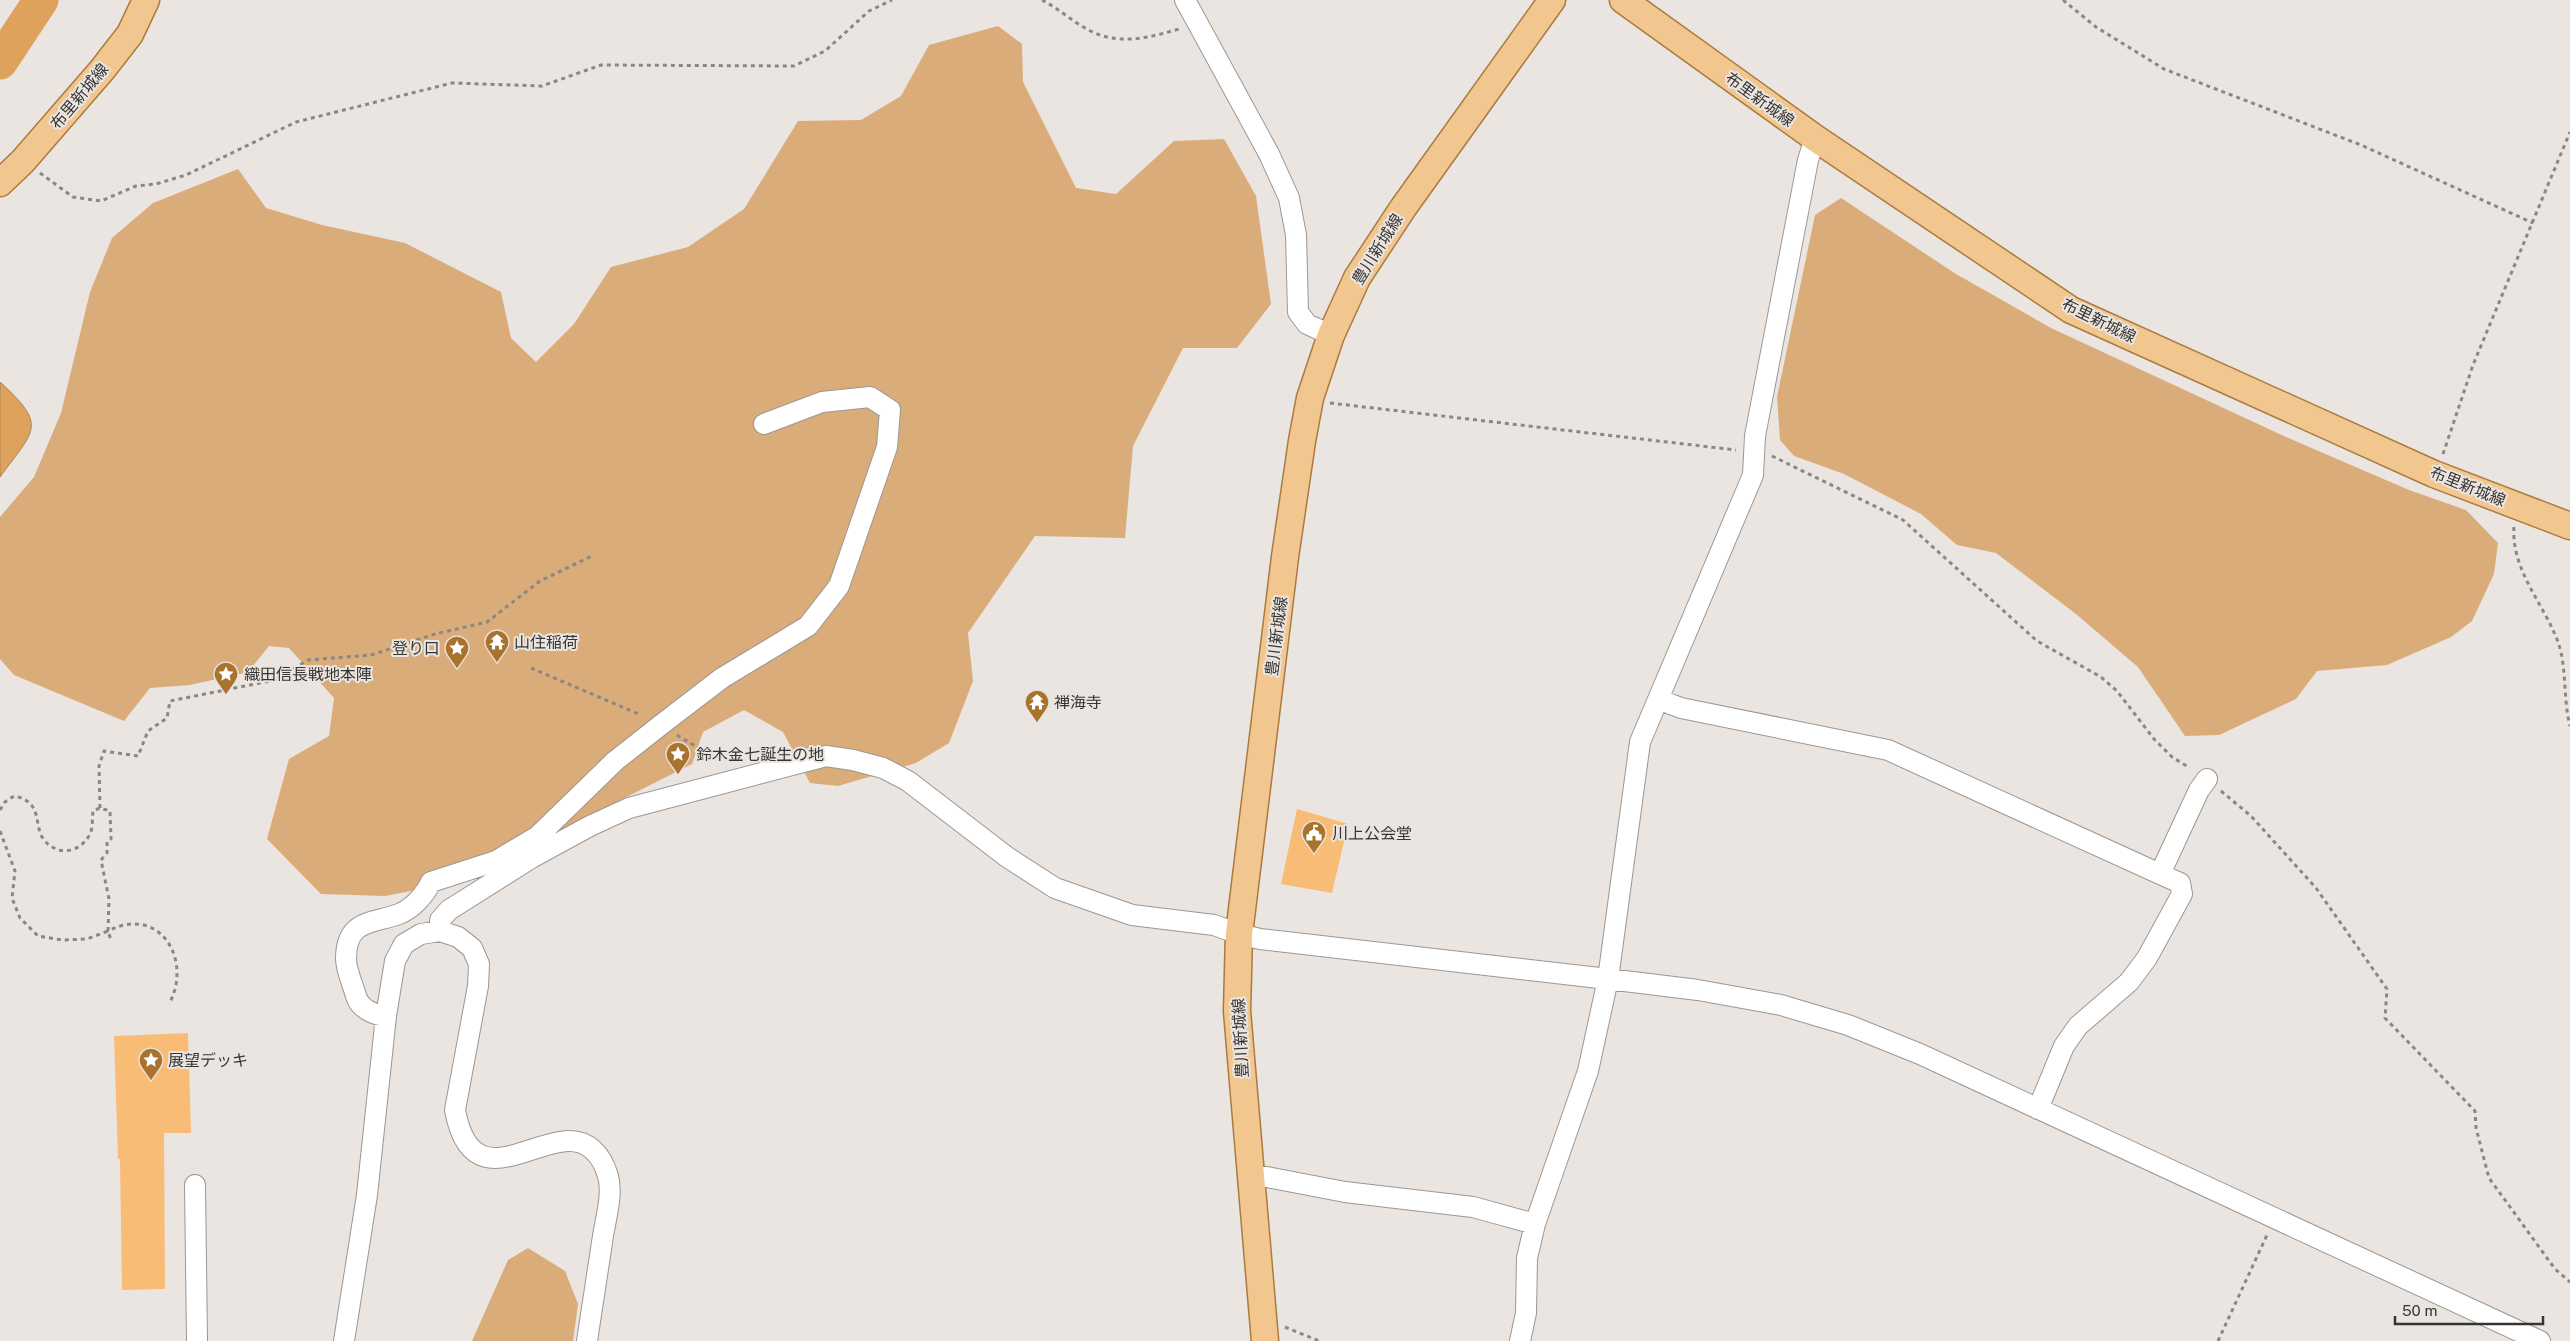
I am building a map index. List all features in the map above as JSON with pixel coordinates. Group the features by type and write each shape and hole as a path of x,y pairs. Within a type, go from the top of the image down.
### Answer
{"main road":[{"name":"布里新城線","path":"0,183 23,161 130,34 146,0"},
{"name":"豊川新城線","path":"1265,1330 1250,1177 1237,1012 1239,934 1285,557 1310,398 1331,335 1357,278 1393,224 1552,0"},
{"name":"布里新城線","path":"1623,0 1815,138 2071,310 2434,474 2570,526"}],"street":[{"path":"1185,0 1196,25 1269,154 1289,198 1296,235 1298,312 1307,324 1331,335"},
{"path":"1520,1341 1526,1313 1528,1258 1536,1224 1588,1071 1608,979 1640,742 1660,700 1753,475 1758,417 1808,160 1815,138"},
{"path":"386,1016 373,1015 357,1001 346,960 348,944 355,930 370,920 400,914 425,894 430,882 496,861 538,836 616,761 662,724 722,678 808,626 839,586 887,448 890,410 870,397 822,402 764,424"},
{"path":"1660,700 1680,708 1888,750 2180,883 2182,894 2147,958 2129,982 2078,1026 2064,1046 2038,1109"},
{"path":"440,931 440,920 449,910 533,857 590,826 629,808 826,756 853,760 882,768 908,781 1007,857 1055,888 1132,915 1214,925 1239,934 1698,990 1781,1004 1848,1025 1902,1047 2038,1109 2540,1341"},
{"path":"2160,874 2199,790 2207,779"},
{"path":"344,1341 367,1195 386,1016 395,961 404,944 421,934 440,931 458,937 472,948 479,964 478,986 455,1110 458,1127 466,1142 481,1155 500,1159 562,1140 578,1142 591,1148 600,1158 608,1176 609,1200 587,1341"},
{"path":"1250,1177 1267,1178 1345,1192 1473,1207 1536,1224"},
{"path":"195,1185 197,1341"}],"path":[{"path":"23,161 73,197 101,200 136,186 156,184 186,175 296,122 452,83 542,86 601,65 794,66 825,51 869,11 892,0"},
{"path":"1042,0 1096,34 1121,39 1144,39 1196,25"},
{"path":"2062,0 2096,27 2164,69 2361,145 2533,223"},
{"path":"2434,474 2445,449 2473,365 2570,132"},
{"path":"1310,398 1320,402 1771,455 1903,520 2038,641 2102,677 2117,691 2154,739 2172,757 2207,779 2251,816 2316,888 2387,989 2386,1018 2475,1111 2476,1128 2489,1178 2555,1268 2570,1282"},
{"path":"2516,505 2513,538 2526,580 2558,642 2570,726"},
{"path":"100,808 99,766 104,751 138,756 148,731 167,718 170,701 275,680 308,660 371,655 434,634 487,622 540,581 592,556"},
{"path":"0,810 5,802 14,796 22,798 36,813 44,840 56,850 69,851 82,846 91,833 93,811 100,808 110,811 111,839 107,842 107,854 101,860 109,899 108,931 111,940"},
{"path":"0,831 15,871 12,898 20,918 38,936 62,940 87,939 122,924 140,922 156,928 168,940 175,957 176,991 169,1004"},
{"path":"2218,1341 2275,1218"},
{"path":"1265,1330 1319,1341"}],"shaded area":[{"path":"998,26 1022,44 1023,82 1076,188 1116,194 1174,141 1224,139 1256,196 1271,304 1237,348 1183,348 1133,446 1125,538 1035,536 968,633 973,681 949,743 916,763 838,786 810,783 783,732 744,710 703,732 692,764 458,882 385,896 321,894 267,839 289,759 329,736 334,698 289,648 269,646 248,672 190,685 150,688 124,721 14,675 0,659 0,517 34,477 61,413 90,292 112,238 153,203 238,169 266,208 322,225 405,243 501,292 511,338 536,362 574,324 611,267 688,247 744,209 798,121 861,120 901,96 929,45"},
{"path":"1841,198 1956,274 2051,328 2286,437 2409,490 2466,510 2498,543 2494,574 2472,621 2451,637 2387,665 2317,671 2296,699 2219,735 2185,736 2138,667 2076,614 1996,553 1957,545 1921,514 1844,474 1794,456 1780,440 1777,397 1815,215"},
{"path":"0,382 25,409 30,419 31,428 22,448 0,477"},
{"path":"528,1248 565,1271 578,1304 573,1341 472,1341 508,1260"}],"building":[{"name":"川上公会堂","path":"1297,809 1348,824 1332,893 1281,884"},
{"path":"188,1033 191,1133 164,1133 165,1289 122,1290 120,1159 118,1159 114,1036"}],"waterway":[{"path":"0,62 41,0"}],"place":[{"name":"山住稲荷","path":"497,663"},
{"name":"登り口","path":"457,669"},
{"name":"織田信長戦地本陣","path":"226,695"},
{"name":"禅海寺","path":"1037,723"},
{"name":"鈴木金七誕生の地","path":"678,775"},
{"name":"川上公会堂","path":"1314,854"},
{"name":"展望デッキ","path":"151,1081"}]}
